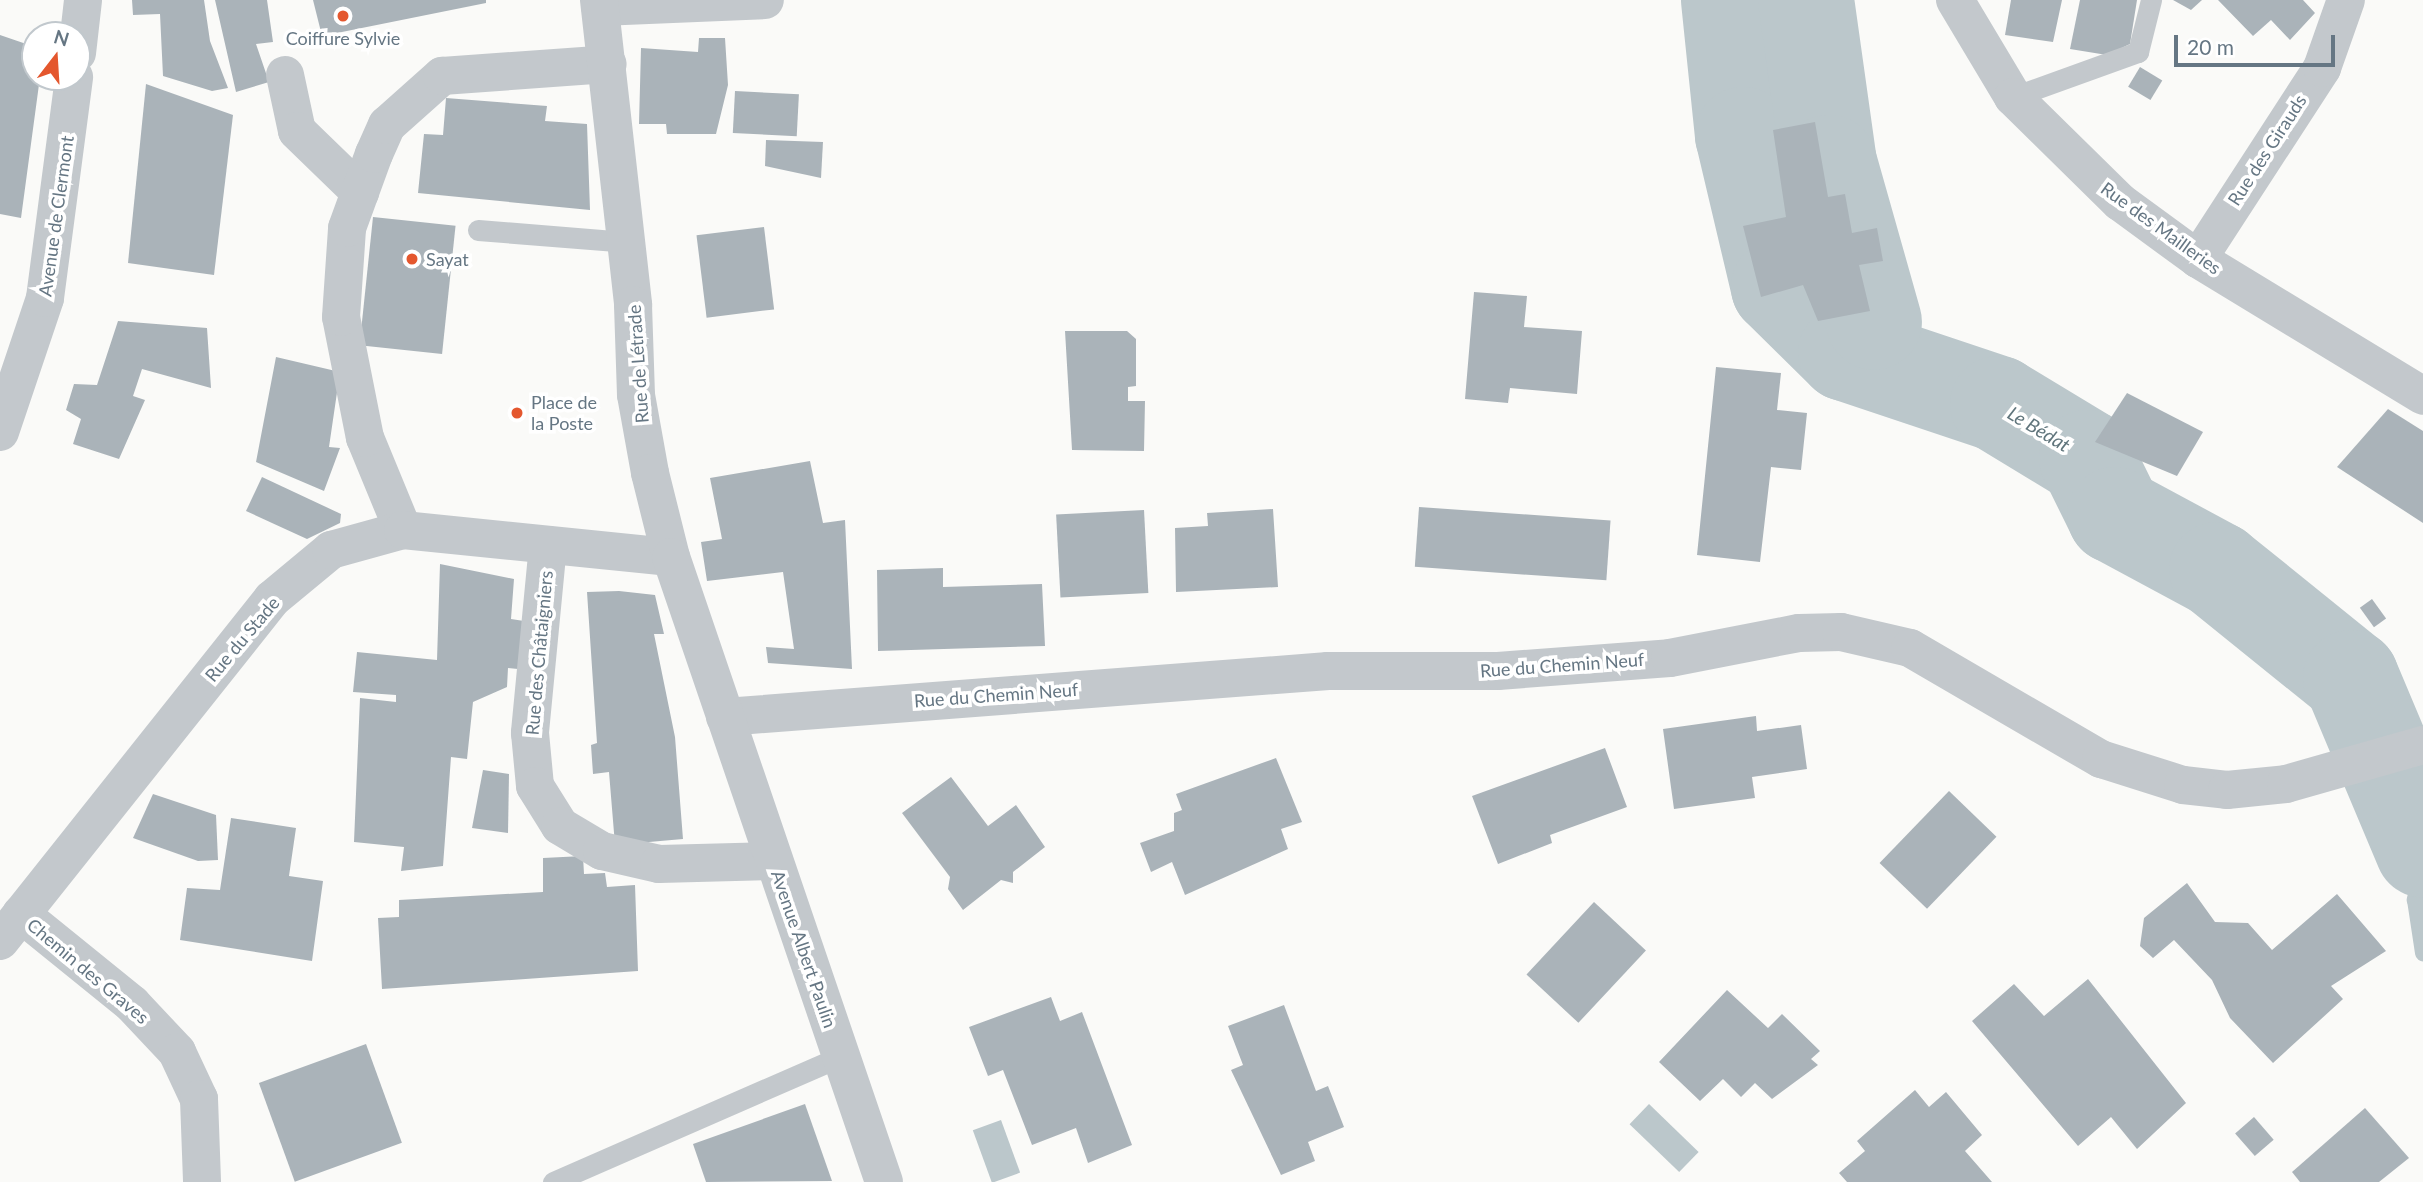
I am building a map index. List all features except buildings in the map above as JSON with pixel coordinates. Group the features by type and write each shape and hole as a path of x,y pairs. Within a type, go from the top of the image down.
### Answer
{"street":[{"path":"81,21 83,0"},
{"path":"600,3 765,0"},
{"name":"Rue des Mailleries","path":"1955,0 2013,97 2061,150 2198,259 2423,396"},
{"name":"Rue des Girauds","path":"2198,259 2322,68 2346,0"},
{"name":"Rue de Létrade","path":"600,3 626,243 636,395 671,557 725,717"},
{"path":"403,530 365,438 341,317 347,229 387,125 442,76 608,64"},
{"path":"285,75 297,131 360,192"},
{"name":"Avenue de Clermont","path":"0,432 45,298 72,91"},
{"name":"Rue du Stade","path":"10,927 272,599 331,550 403,530 671,557"},
{"name":"Rue des Châtaigniers","path":"548,545 530,733 535,786 560,826 602,851 659,864 774,861"},
{"name":"Rue du Chemin Neuf","path":"725,717 1328,671 1498,671 1644,660 1841,632 1910,648 1952,668 2101,759 2150,777 2227,790 2359,767 2419,746"},
{"name":"Avenue Albert Paulin","path":"725,717 884,1182"},
{"name":"Chemin des Graves","path":"10,927 132,1004 177,1052 199,1099 202,1182"}],"lane":[{"path":"2013,97 2138,52 2151,0"},
{"path":"478,230 626,243"},
{"path":"552,1182 841,1056"}],"shaded area":[{"path":"1649,1104 1699,1152 1679,1172 1630,1124"},
{"path":"1001,1120 1020,1173 992,1182 973,1130"}],"waterway":[{"name":"Le Bédat","path":"1729,0 1743,135 1779,287 1846,353 1998,404 2087,458 2115,515 2217,570 2351,678 2423,849"},
{"path":"1806,0 1829,163 1874,322"},
{"path":"2423,864 2415,900 2423,953"}],"place":[{"name":"Coiffure Sylvie","path":"343,16"},
{"name":"Sayat","path":"412,259"},
{"name":"Place de la Poste","path":"517,413"}]}
